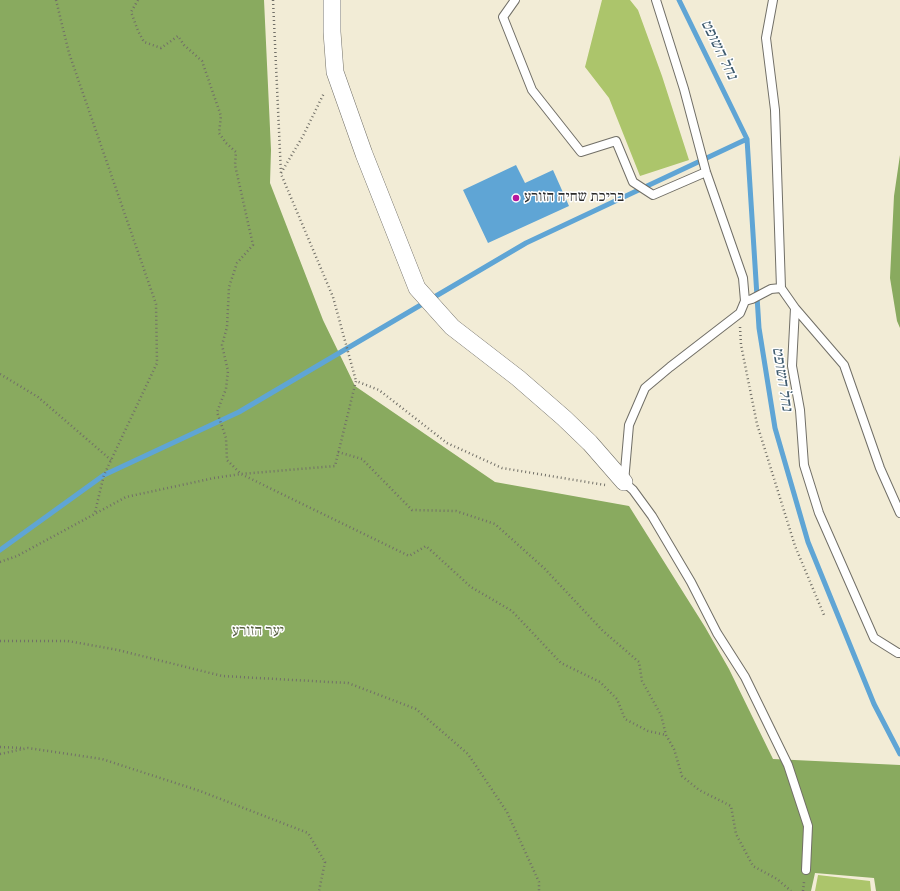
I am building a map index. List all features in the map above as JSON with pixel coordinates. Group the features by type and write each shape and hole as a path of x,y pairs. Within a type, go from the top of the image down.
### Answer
{"street":[{"path":"332,0 334,72 416,288 452,328 518,378 580,433 629,486"}],"lane":[{"path":"514,0 503,17 532,90 582,152 616,141 633,182 653,195 706,172"},
{"path":"656,0 684,89 706,172 743,278 749,300"},
{"path":"774,0 766,38 775,110 781,288 795,308 844,365 880,468 900,513"},
{"path":"781,288 770,289 749,300 740,313 645,388 629,425 629,486 652,516 691,582 717,633 746,677 788,765 808,826 806,870"},
{"path":"795,308 792,366 800,410 804,465 820,513 874,638 900,653"}],"path":[{"path":"56,0 69,53 156,304 157,363 104,475 95,513"},
{"path":"138,0 132,12 138,32 144,42 161,48 178,36 184,45 202,61 221,116 218,133 236,152 235,166 253,245 237,263 229,287 227,327 222,345 228,371 226,390 218,412 226,438 227,460 241,474 409,556 426,546 471,587 512,611 560,663 600,682 617,699 625,719 648,731 666,735"},
{"path":"0,562 17,556 126,497 214,478 241,474 335,466 356,381 333,297 281,174 273,0"},
{"path":"281,174 303,136 334,72"},
{"path":"740,313 741,345 757,424 795,546 824,615"},
{"path":"0,374 38,397 111,460"},
{"path":"356,381 379,390 447,443 502,468 629,486"},
{"path":"338,452 362,459 412,510 456,511 495,524 545,569 603,631 639,662 642,680 661,715 666,735 674,749 682,776 699,790 731,806 736,834 753,866 777,879 791,891"},
{"path":"0,641 68,641 118,650 222,676 348,683 416,709 468,754 507,812 539,882 539,891"},
{"path":"0,747 28,748 102,759 200,791 308,833 325,862 319,891"},
{"path":"0,754 28,748"}],"green space":[{"name":"יער הזורע","path":"0,0 264,0 271,150 270,183 323,320 355,386 495,482 629,506 705,627 729,669 773,759 900,765 900,891 876,891 874,878 815,873 811,891 0,891"},
{"path":"602,0 630,0 638,10 662,76 689,160 640,176 609,98 585,67"},
{"path":"900,155 900,328 897,321 890,278 894,196"},
{"path":"818,875 870,881 871,891 815,891"}],"water":[{"name":"בריכת שחיה הזורע","path":"516,165 525,183 553,170 569,206 488,243 463,190"}],"waterway":[{"name":"נחל השופט","path":"679,0 747,139 759,328 775,428 808,542 874,704 900,754"},
{"path":"0,550 104,475 239,412 526,243 747,139"}],"place":[{"name":"בריכת שחיה הזורע","path":"516,198"}]}
